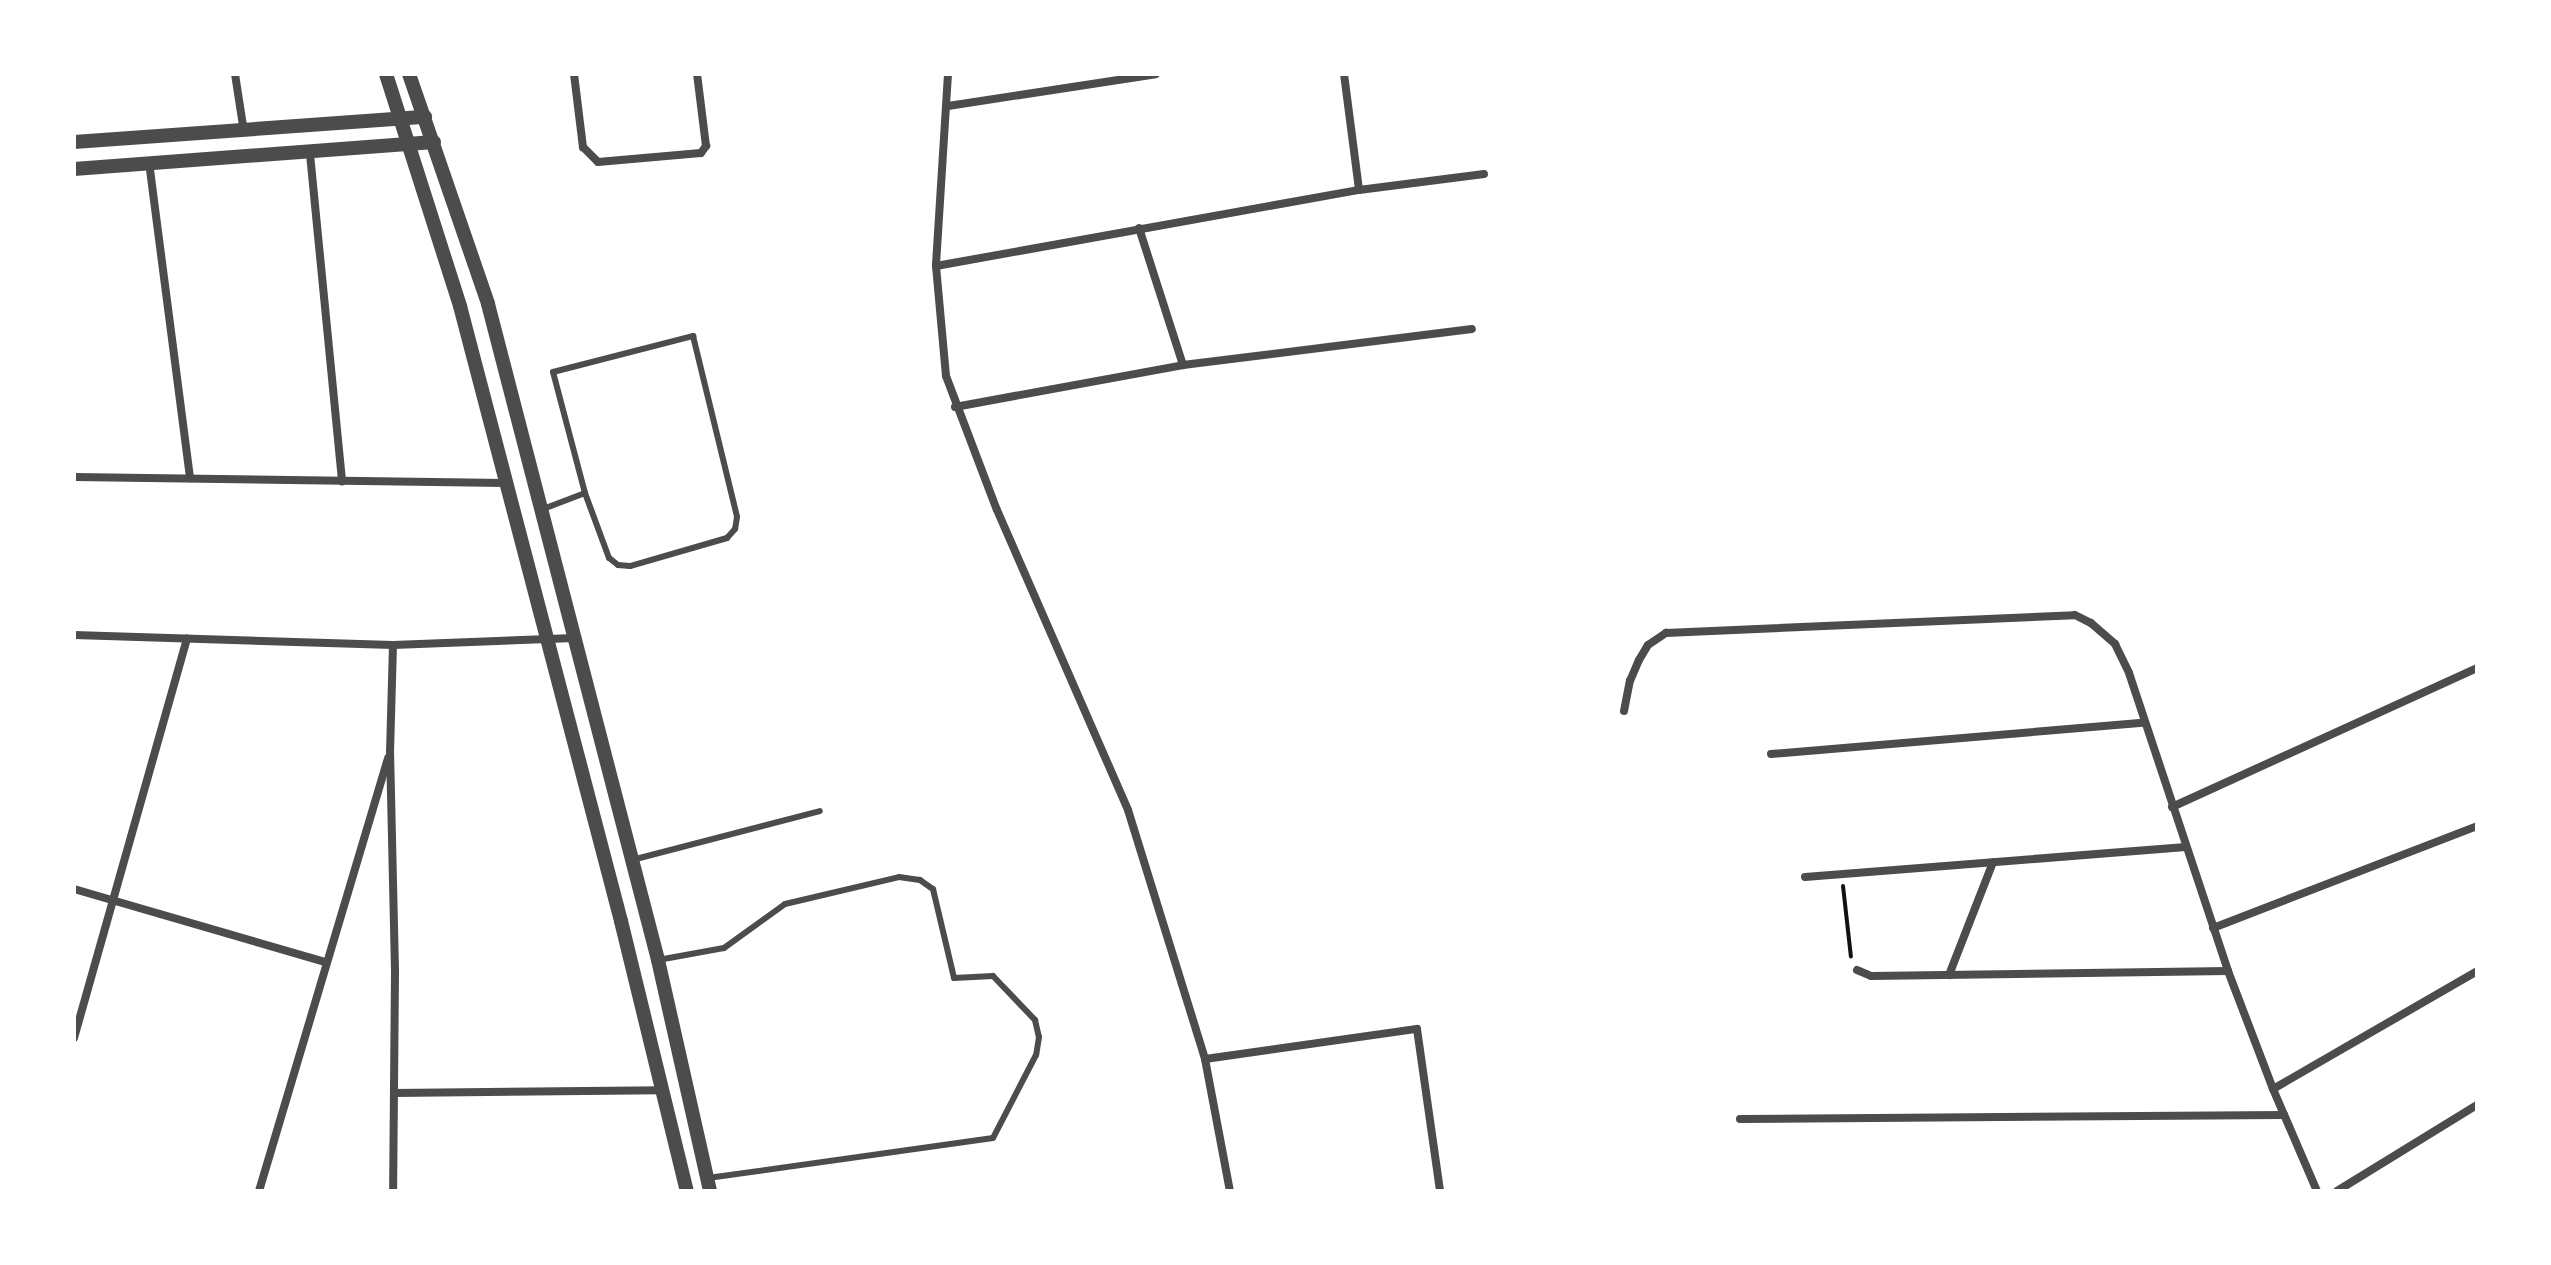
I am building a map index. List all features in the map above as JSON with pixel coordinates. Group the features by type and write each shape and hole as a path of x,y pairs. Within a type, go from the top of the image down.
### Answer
{"street":[{"path":"235,74 244,132"},
{"path":"386,74 460,306 545,641 621,921 687,1191"},
{"path":"409,74 488,304 658,960 709,1184"},
{"path":"574,74 583,147 598,162 701,153 706,146 697,74"},
{"path":"948,74 936,266 941,344 955,407 1128,810 1205,1059 1230,1191"},
{"path":"948,106 1156,74"},
{"path":"1344,74 1359,190"},
{"path":"74,142 425,117"},
{"path":"74,169 310,154 434,142"},
{"path":"310,154 342,481"},
{"path":"149,162 190,478"},
{"path":"936,266 1359,190 1484,174"},
{"path":"1139,228 1183,365"},
{"path":"955,407 1183,365 1472,329"},
{"path":"74,477 505,483"},
{"path":"1624,711 1639,660 1648,645 1666,633 2075,615 2091,623 2115,644 2129,673 2143,723 2228,971 2273,1089 2317,1191"},
{"path":"74,635 393,645 575,638"},
{"path":"74,1038 187,639"},
{"path":"393,645 390,750 393,1191"},
{"path":"2172,807 2477,668"},
{"path":"1771,754 2143,723"},
{"path":"259,1191 390,750"},
{"path":"2213,928 2477,826"},
{"path":"1805,877 2186,847"},
{"path":"1949,975 1993,862"},
{"path":"74,889 325,962"},
{"path":"1857,970 1871,976 2228,971"},
{"path":"2273,1089 2477,971"},
{"path":"1205,1059 1417,1029 1440,1191"},
{"path":"394,1093 661,1090"},
{"path":"2337,1191 2477,1105"},
{"path":"1740,1119 2284,1115"}],"lane":[{"path":"693,336 737,517 735,529 727,538 630,566 618,565 609,558 585,493 553,372 693,336"},
{"path":"541,510 585,493"},
{"path":"632,860 820,811"},
{"path":"658,960 724,948 785,904 899,877 920,880 933,889 954,978 993,976 1035,1020 1037,1028 1036,1055 993,1138 709,1184"}],"path":[{"path":"1842,872 1850,956 1857,970"}]}
